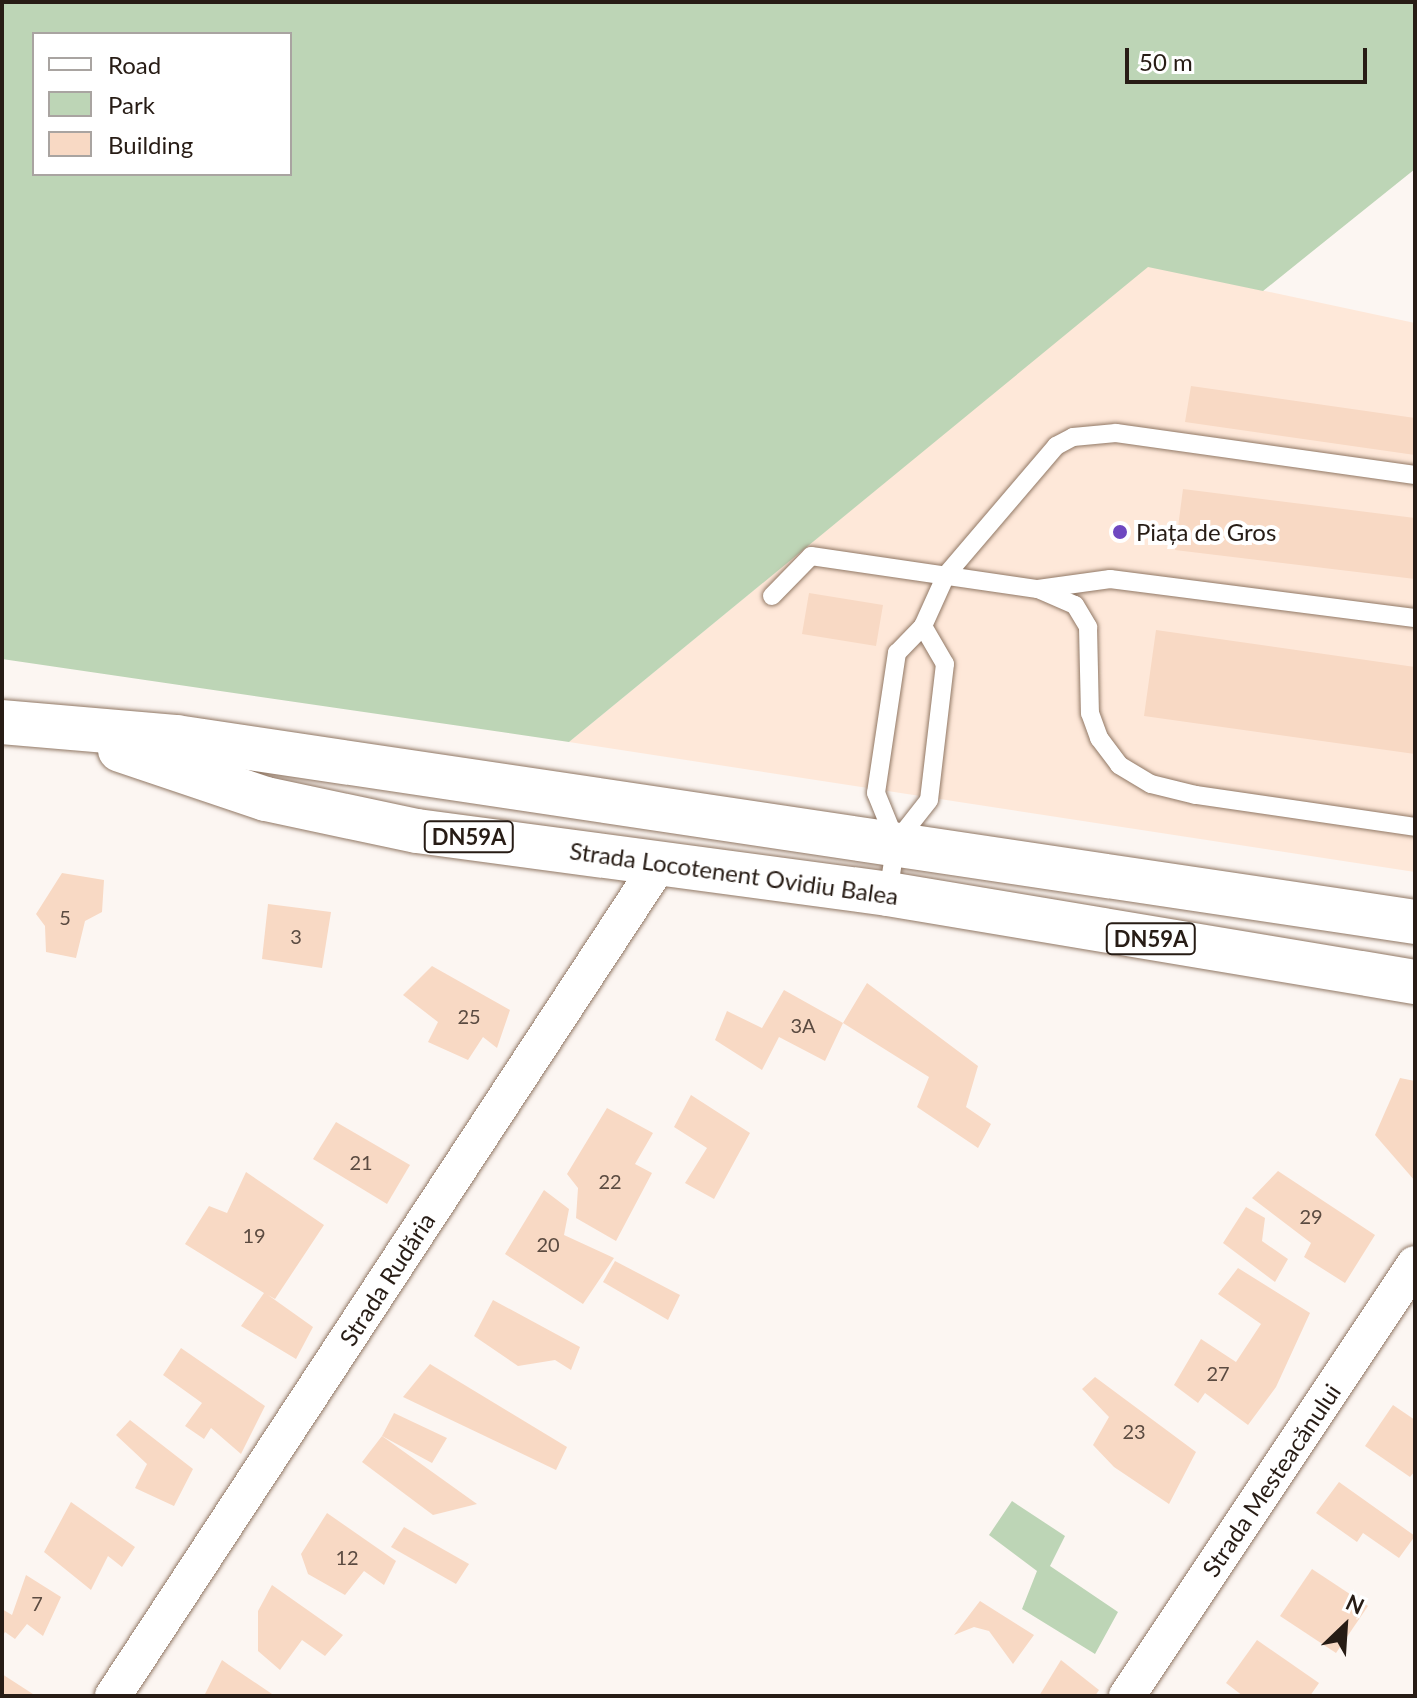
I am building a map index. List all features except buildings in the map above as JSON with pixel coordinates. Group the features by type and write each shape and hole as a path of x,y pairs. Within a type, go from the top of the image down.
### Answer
{"main road":[{"name":"Strada Locotenent Ovidiu Balea","path":"2,722 61,730 176,737 896,842 1415,922"},
{"name":"Strada Locotenent Ovidiu Balea","path":"61,730 266,799 417,831 661,861 888,894 1415,982"}],"street":[{"name":"Strada Rudăria","path":"113,1696 661,861"},
{"name":"Strada Mesteacănului","path":"1127,1696 1415,1264"}],"lane":[{"path":"896,842 876,793 897,653 923,626 946,575 1056,446 1073,437 1116,433 1415,475"},
{"path":"772,596 811,556 1038,589 1075,605 1088,627 1090,713 1099,738 1119,765 1151,784 1196,795 1415,827"},
{"path":"1038,589 1110,579 1415,618"},
{"path":"888,894 896,842 929,800 945,664 923,626"}],"shaded area":[{"name":"Piața de Gros","path":"1148,266 1415,323 1415,872 569,742"}],"green space":[{"path":"2,2 1415,2 1415,169 1263,291 1148,267 569,742 2,659"},
{"path":"1012,1501 1065,1536 1050,1566 1118,1612 1095,1654 1022,1609 1037,1571 989,1535"}],"place":[{"name":"Piața de Gros","path":"1120,532"}]}
